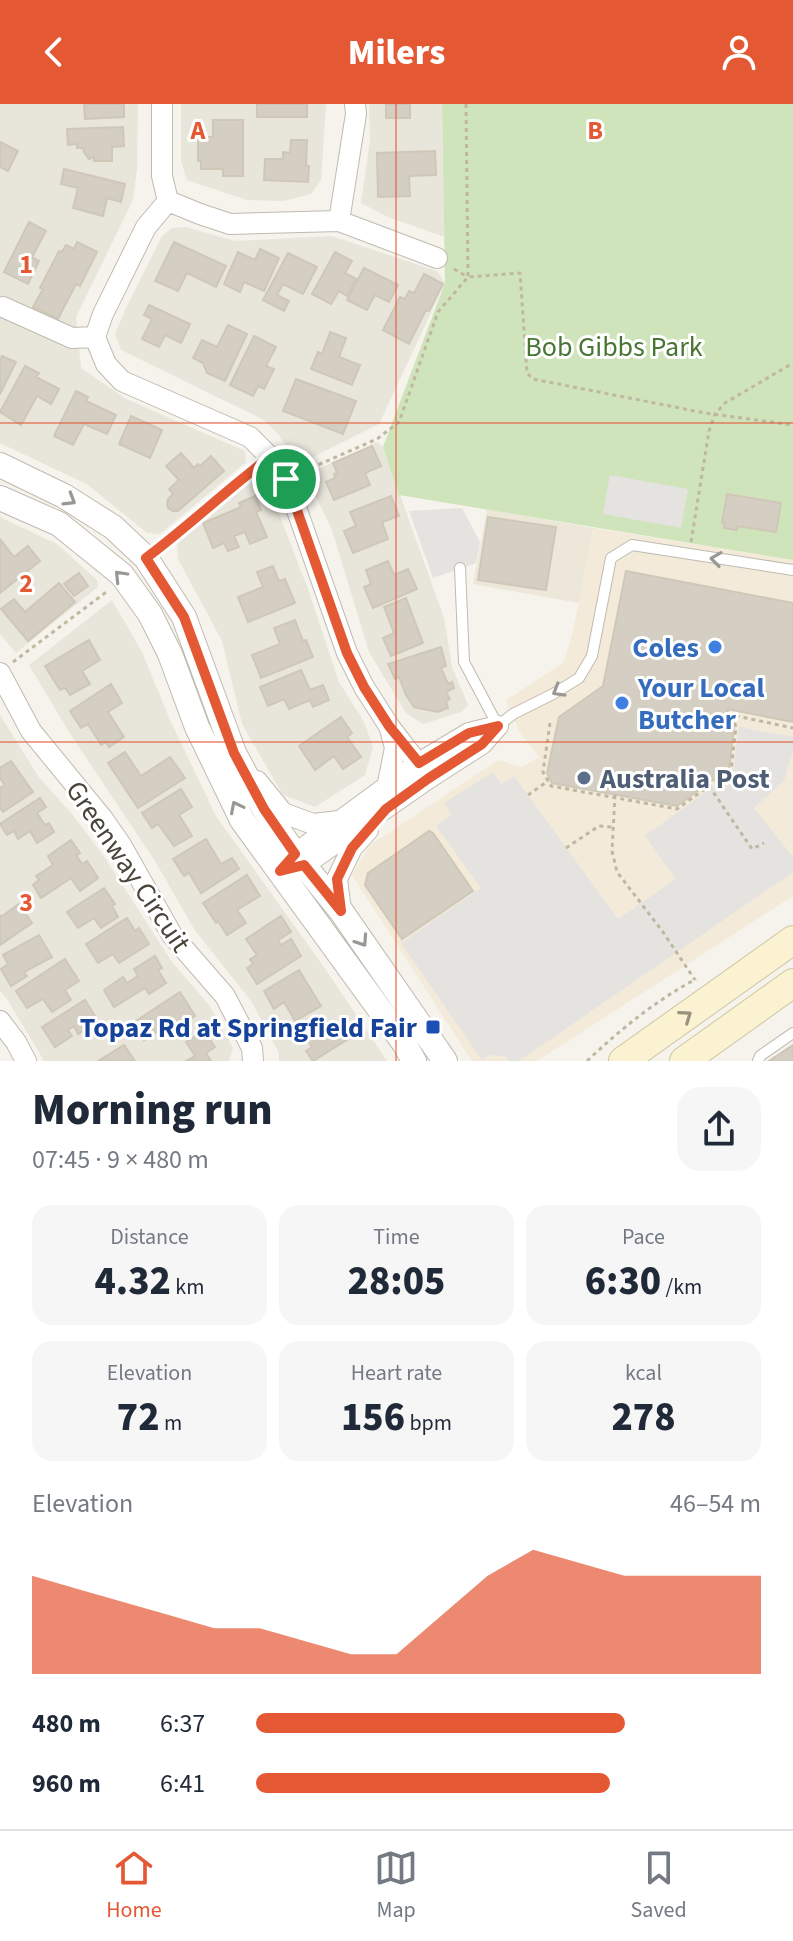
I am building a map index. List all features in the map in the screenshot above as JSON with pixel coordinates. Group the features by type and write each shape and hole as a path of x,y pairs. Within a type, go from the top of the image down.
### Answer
{"main road":[{"path":"623,1061 793,940"},
{"path":"684,1061 793,983"}],"street":[{"path":"162,104 162,176 168,201"},
{"path":"339,221 355,104"},
{"path":"168,201 230,224 339,221 437,258"},
{"path":"168,201 146,227 103,314 95,337 106,364 122,381 250,437 270,457 286,479 347,653 389,726 424,770"},
{"path":"3,307 72,338 95,337"},
{"path":"0,465 64,496 113,527 146,558 184,617 234,753 293,863 414,1061"},
{"path":"0,498 59,524 122,575 150,614 170,654 197,727 242,820 293,863 341,911 445,1061"},
{"name":"Greenway Circuit","path":"6,667 31,731 121,845 172,935 225,996 252,1048 253,1061"},
{"path":"387,788 395,748 389,726"},
{"path":"341,911 337,879 352,848 424,770 469,733 498,726"},
{"path":"234,753 283,813 313,824 343,820"},
{"path":"293,863 343,820 387,788 424,770"},
{"path":"293,863 386,809"},
{"path":"0,1021 26,1061"}],"lane":[{"path":"460,568 464,662 498,726 513,714 579,678 592,656 611,558 632,545 793,570"},
{"path":"758,1061 760,1056 793,1033"}],"path":[{"path":"286,479 377,439 399,422 438,312 468,277 466,104"},
{"path":"468,277 520,273 527,373 533,379 715,414 793,425"},
{"path":"688,555 709,431 715,414 725,403 793,363"},
{"path":"146,558 270,457"},
{"path":"6,667 110,589 122,575"},
{"path":"550,723 543,772 551,786 677,809 731,770 736,727 732,715 793,728"},
{"path":"528,795 548,781"},
{"path":"709,786 752,849 764,843"},
{"path":"615,796 612,851 617,872 695,980"},
{"path":"566,848 599,826 612,827"}],"shaded area":[{"path":"0,104 138,104 133,200 76,317 81,368 126,399 245,451 246,462 160,534 147,533 88,485 0,443"},
{"path":"181,104 326,104 321,180 311,194 284,201 247,200 187,180 181,161"},
{"path":"369,104 442,104 444,237 388,217 361,203 370,140"},
{"path":"186,227 235,241 332,236 437,271 445,283 379,424 299,464 264,420 121,350 115,334 162,236 172,228"},
{"path":"377,442 383,447 444,618 452,667 468,705 461,712 423,724 406,713 369,652 331,527 305,475"},
{"path":"610,475 688,489 681,528 603,514"},
{"path":"257,477 271,487 339,682 364,722 373,747 365,775 315,807 283,795 242,724 222,641 178,559 177,540"},
{"path":"462,508 480,542 476,563 433,578 409,511"},
{"path":"487,509 593,528 579,603 473,584"},
{"path":"0,517 57,544 97,580 98,587 16,653 0,634"},
{"path":"593,528 793,560 793,896 537,1061 472,1061 352,875 370,845 498,760 522,767 539,757 520,733 506,700 563,663 579,603"},
{"path":"112,600 142,652 170,720 216,816 387,1061 279,1061 279,1053 251,1001 194,929 155,861 69,732 29,665"},
{"path":"0,715 38,776 103,855 172,962 209,1005 233,1048 229,1061 44,1061 0,991"},
{"path":"739,727 793,737 793,750 784,781 754,808 793,857 793,872 519,1061 490,1055 482,1060 401,943 481,888 436,826 452,815 444,803 493,772 501,784 514,776 618,919 676,879 645,836 733,772"}],"green space":[{"name":"Bob Gibbs Park","path":"442,104 793,104 793,560 399,495 383,447 445,283"}],"building":[{"path":"84,104 124,104 124,117 85,119"},
{"path":"257,104 307,104 307,117 257,117"},
{"path":"386,104 410,104 410,118 386,118"},
{"path":"213,120 243,120 243,176 223,176 223,169 201,169 198,137 213,137"},
{"path":"123,127 124,146 112,147 112,161 94,161 94,157 89,159 83,148 77,148 77,144 68,145 67,129"},
{"path":"291,140 307,140 308,182 264,180 265,159 283,159 283,152 290,153"},
{"path":"0,142 18,151 8,171 0,167"},
{"path":"435,151 436,175 409,176 410,196 378,197 377,153"},
{"path":"64,169 125,184 121,202 107,198 103,216 73,208 78,188 61,184"},
{"path":"29,222 46,231 32,257 39,261 28,284 4,272"},
{"path":"77,242 97,252 80,286 76,284 58,319 33,307 59,251 62,252 66,245 74,249"},
{"path":"174,242 226,266 216,287 187,273 178,291 155,281"},
{"path":"260,249 279,258 264,291 244,282 240,292 224,284 238,252 255,260"},
{"path":"335,252 352,261 345,273 356,279 347,296 339,291 331,304 312,294"},
{"path":"288,253 317,267 303,294 283,284 277,295 289,301 284,311 263,300"},
{"path":"364,268 398,285 389,302 375,295 367,310 347,300"},
{"path":"424,274 443,284 409,344 383,330 400,297 405,299 409,291 414,293"},
{"path":"149,305 190,324 181,343 165,335 159,347 142,339 152,319 144,315"},
{"path":"228,325 247,334 225,381 207,373 203,363 193,358 202,340 217,347"},
{"path":"330,332 346,338 339,357 360,365 352,385 311,369 318,352 322,354"},
{"path":"254,336 276,347 266,366 274,369 264,389 258,386 253,396 230,385"},
{"path":"2,356 16,362 0,394 0,360"},
{"path":"25,366 39,373 36,377 59,389 51,404 37,396 21,425 0,412"},
{"path":"296,379 356,401 343,434 283,411"},
{"path":"76,391 88,397 86,401 116,415 107,434 84,424 73,445 54,436"},
{"path":"131,416 162,430 150,458 119,444"},
{"path":"372,446 381,466 365,473 370,485 334,500 326,482 335,478 334,474 337,473 333,463"},
{"path":"181,453 194,468 211,456 224,471 178,511 173,511 167,504 173,494 169,489 179,480 166,466"},
{"path":"727,494 781,503 776,532 737,526 737,530 724,528 725,523 722,523"},
{"path":"255,496 261,510 256,512 267,537 250,544 245,532 234,536 239,547 228,551 224,543 213,548 203,523 241,507 239,503"},
{"path":"391,496 399,516 382,522 388,539 353,553 344,531 356,526 350,512"},
{"path":"488,517 556,527 546,590 478,580"},
{"path":"0,539 14,557 28,546 40,561 0,593"},
{"path":"388,561 394,575 408,569 417,589 373,608 364,587 371,584 366,570"},
{"path":"273,566 279,581 285,579 295,603 248,622 238,597 263,587 257,572"},
{"path":"626,571 793,603 793,722 727,709 734,728 729,768 677,806 552,783 547,773 559,717 603,686"},
{"path":"79,573 88,586 74,596 64,584"},
{"path":"59,583 75,602 28,641 1,609 14,599 25,612"},
{"path":"406,598 423,643 391,656 383,638 394,633 384,607"},
{"path":"295,620 313,657 261,678 252,655 280,644 274,628"},
{"path":"89,640 100,660 82,671 90,684 70,695 65,688 60,690 45,666"},
{"path":"441,647 446,666 441,668 448,684 452,682 454,688 446,692 450,699 446,701 448,708 438,712 414,707 399,677 395,679 388,664"},
{"path":"301,670 310,690 323,685 329,700 313,707 310,700 289,709 284,699 268,706 260,687"},
{"path":"111,684 122,703 108,712 124,737 109,747 106,742 101,745 88,724 81,728 70,711"},
{"path":"341,717 352,733 347,737 361,757 343,769 334,756 315,770 299,746"},
{"path":"125,752 141,776 170,757 185,778 138,808 108,763"},
{"path":"11,761 33,792 3,812 0,808 0,788 5,785 0,778 0,768"},
{"path":"181,789 192,807 179,815 192,836 174,846 158,824 152,828 142,813"},
{"path":"40,798 46,807 37,813 54,832 37,843 30,831 18,839 14,831 7,835 0,824"},
{"path":"429,831 473,891 402,939 365,885 368,873"},
{"path":"206,839 221,864 232,858 239,869 201,893 189,873 184,876 173,859"},
{"path":"71,840 80,853 76,855 82,864 87,861 98,878 80,891 71,878 41,898 33,885 39,880 36,876 53,865 48,856"},
{"path":"247,875 260,896 237,910 246,923 227,935 203,903"},
{"path":"104,888 115,904 112,906 118,917 101,928 94,918 78,928 67,912"},
{"path":"19,904 32,923 0,945 0,915"},
{"path":"281,916 291,932 278,940 281,945 291,939 301,956 257,984 247,968 253,964 250,959 257,955 246,939"},
{"path":"127,918 135,931 139,928 149,944 119,963 113,954 98,963 86,944"},
{"path":"39,935 52,957 24,972 27,976 11,986 1,969 8,964 3,955"},
{"path":"155,956 162,968 158,970 166,983 149,994 145,988 114,1007 104,990 123,977 127,983 138,976 134,969"},
{"path":"65,959 79,981 65,990 71,1000 52,1012 43,999 27,1008 16,991"},
{"path":"299,970 321,1006 295,1021 284,1002 274,1009 264,991"},
{"path":"180,992 195,1016 178,1027 173,1021 144,1040 133,1023"},
{"path":"85,1000 95,1016 89,1019 93,1025 78,1034 74,1026 68,1030 72,1036 55,1047 42,1027"},
{"path":"317,1021 324,1032 339,1022 350,1038 313,1061 306,1051 312,1047 301,1031"},
{"path":"204,1031 215,1047 206,1053 211,1061 186,1061 195,1056 186,1042"},
{"path":"124,1045 135,1061 98,1061"},
{"path":"793,1045 793,1061 769,1061"}],"place":[{"name":"Coles","path":"715,647"},
{"name":"Your Local Butcher","path":"622,703"},
{"name":"Australia Post","path":"584,778"},
{"name":"Topaz Rd at Springfield Fair","path":"433,1027"}],"route":[{"path":"270,457 286,479 347,653 389,726 419,763 469,733 498,726 482,744 386,809 352,848 337,879 341,911 304,865 280,871 295,854 264,809 234,753 184,617 146,558 270,457"}]}
